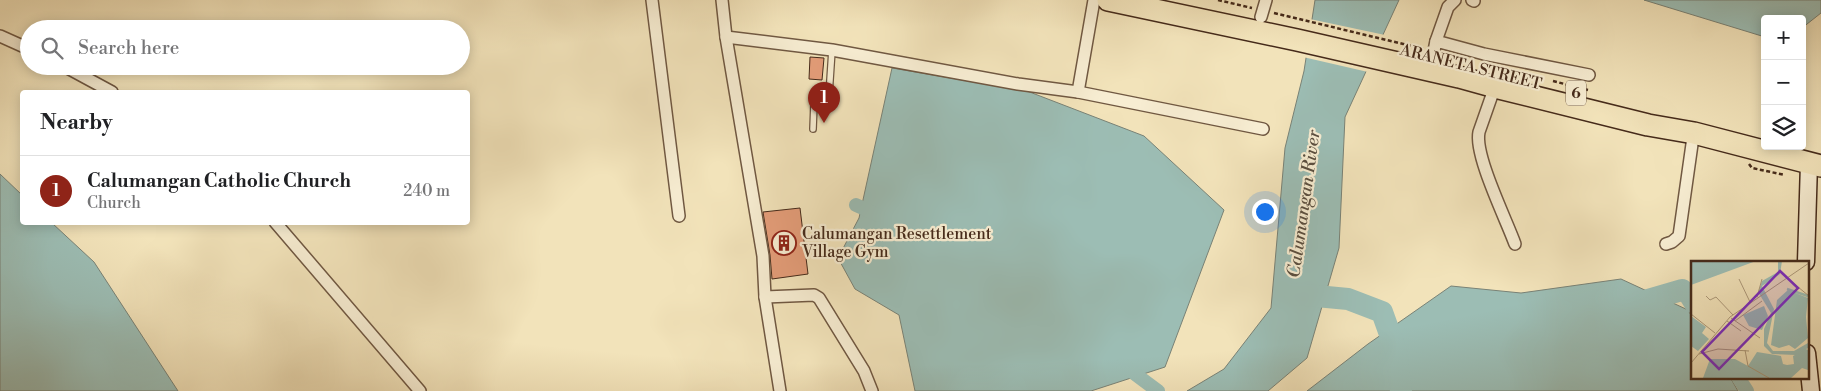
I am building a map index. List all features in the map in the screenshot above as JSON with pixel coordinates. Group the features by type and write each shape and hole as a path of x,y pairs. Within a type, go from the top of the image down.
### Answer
{"highway":[{"name":"ARANETA STREET","path":"1175,0 1263,9 1299,29 1386,49 1433,56 1497,81 1694,128 1761,138"},
{"path":"1120,1 1299,29"},
{"path":"1694,128 1817,160"},
{"path":"1801,150 1817,160"}],"street":[{"path":"652,0 679,216"},
{"path":"722,0 726,37 763,256 765,297 780,391"},
{"path":"1078,92 1094,0"},
{"path":"1455,0 1448,6 1433,56 1484,54 1589,75"},
{"path":"0,36 20,45"},
{"path":"726,37 832,50 1018,84 1078,92 1263,129"},
{"path":"81,75 108,90"},
{"path":"1497,81 1478,140 1487,172 1515,244"},
{"path":"1666,244 1679,236 1694,128"},
{"path":"1806,261 1817,160"},
{"path":"278,225 420,391"},
{"path":"765,297 814,295 819,298 864,371 872,391"},
{"path":"1808,362 1811,391"}],"lane":[{"path":"812,129 814,103 825,99 829,95 832,50"}],"path":[{"path":"1299,29 1386,49"}],"water":[{"name":"Calumangan River","path":"1315,0 1399,0 1345,117 1339,248 1307,358 1268,391 1187,391 1224,369 1271,308 1285,148 1304,71"},
{"path":"1644,0 1821,0 1821,13 1806,25 1806,15 1761,15 1761,36"},
{"path":"892,68 1027,91 1144,136 1224,210 1165,367 1091,391 915,391 899,315 855,289 838,258 859,218"},
{"path":"0,174 20,193 20,225 54,225 94,262 178,391 0,391"},
{"path":"1621,279 1688,310 1691,315 1691,378 1731,378 1738,391 1307,391 1368,344 1451,286 1521,293"}],"pier":[{"path":"1310,19 1385,35 1368,72 1303,57"}],"building":[{"path":"810,57 824,58 822,80 809,79"},
{"name":"Calumangan Resettlement Village Gym","path":"800,208 808,274 772,279 763,212"}],"waterway":[{"path":"856,205 878,215"},
{"path":"1682,290 1691,304"},
{"path":"1633,307 1634,304 1682,290"},
{"path":"1295,294 1348,299 1382,312 1396,351 1401,391"},
{"path":"1123,365 1158,391"},
{"path":"1739,378 1747,391"}],"place":[{"name":"Calumangan Catholic Church","path":"824,123"},
{"name":"Calumangan Resettlement Village Gym","path":"784,243"}]}
